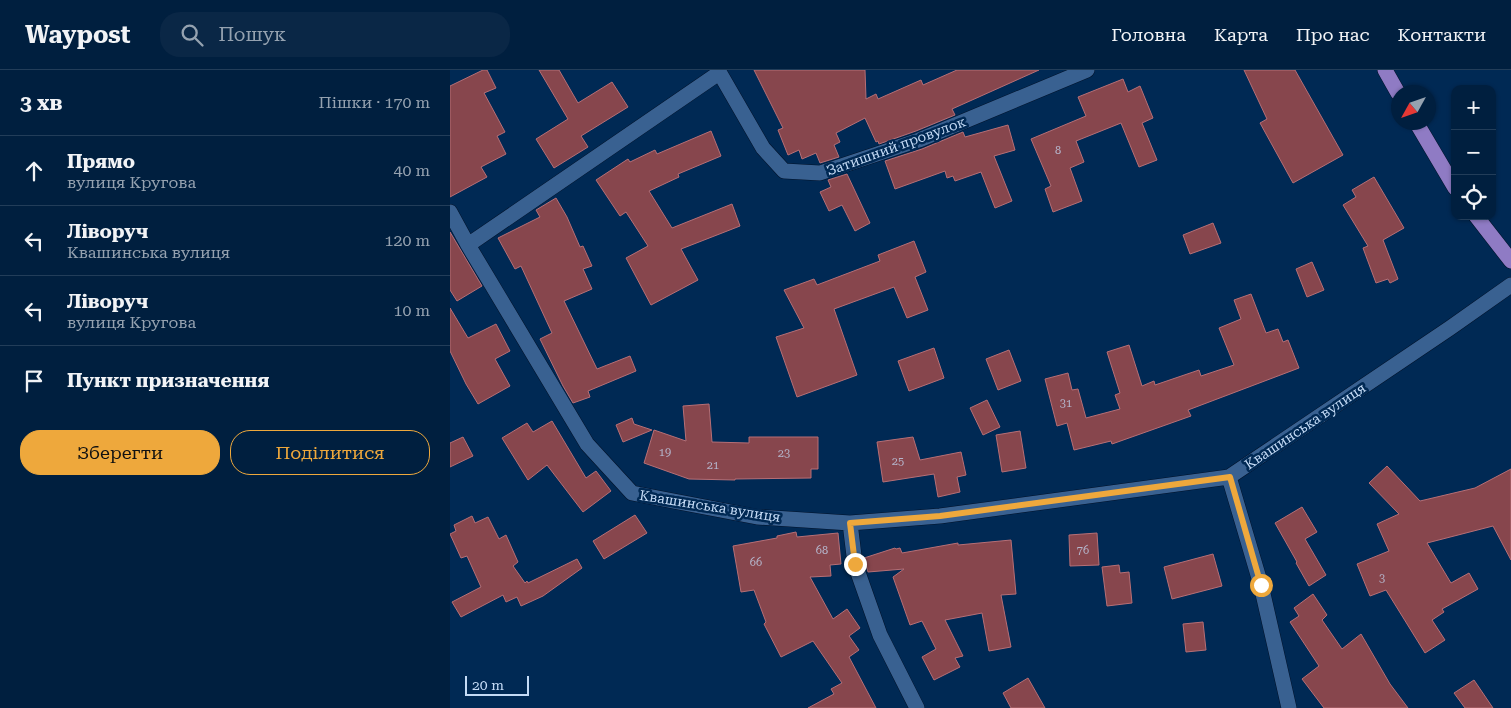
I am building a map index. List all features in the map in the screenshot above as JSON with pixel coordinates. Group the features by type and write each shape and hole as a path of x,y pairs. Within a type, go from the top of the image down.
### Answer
{"main road":[{"path":"1385,70 1393,85"},
{"path":"1421,130 1451,181"},
{"path":"1479,220 1511,261"}],"street":[{"name":"Затишний провулок","path":"718,71 763,148 784,171 820,174 918,140 1087,70"},
{"path":"468,245 718,71"},
{"name":"Квашинська вулиця","path":"450,212 587,444 632,493 757,516 850,523 940,516 1230,477 1511,285"},
{"path":"1230,477 1261,585 1289,708"},
{"path":"850,523 855,564 880,635 917,708"}],"building":[{"path":"483,70 487,70 496,88 484,93 505,132 497,136 506,154 481,167 487,177 450,197 450,86"},
{"path":"539,70 559,70 578,103 612,82 628,107 581,136 588,147 554,168 536,139 568,119"},
{"path":"754,70 865,70 866,99 876,94 878,99 921,80 923,85 957,70 1039,70 952,109 955,115 879,144 878,141 876,142 865,118 836,133 840,142 834,145 839,157 820,163 816,153 802,159 799,150 788,155 778,130 783,128"},
{"path":"1244,70 1295,70 1343,155 1293,183 1260,123 1267,119"},
{"path":"1123,79 1128,92 1140,86 1153,118 1142,123 1157,160 1139,167 1121,123 1076,141 1084,162 1070,168 1082,201 1053,212 1045,189 1051,186 1031,139 1086,116 1078,97"},
{"path":"1008,125 1015,150 994,156 1012,201 995,208 981,172 955,181 953,176 947,178 945,171 895,189 885,161 922,149 963,132 965,137"},
{"path":"711,131 721,156 678,174 679,177 649,191 672,228 732,204 740,226 681,249 698,280 651,305 626,258 648,246 626,212 620,216 596,180 628,159 630,162 655,150 657,154"},
{"path":"847,174 870,223 855,231 842,205 829,211 820,192 831,187 828,180"},
{"path":"1374,177 1404,228 1383,240 1398,279 1390,283 1388,279 1376,283 1363,248 1368,246 1343,205 1356,197 1352,190"},
{"path":"556,198 567,217 580,247 583,246 592,266 583,269 592,289 564,301 597,369 630,356 636,371 588,391 590,397 573,403 540,339 552,333 521,266 515,269 498,238 540,217 536,210"},
{"path":"1213,223 1221,243 1190,254 1183,235"},
{"path":"450,232 482,286 457,301 450,290"},
{"path":"914,241 926,272 915,277 928,310 907,318 894,287 834,309 857,375 797,397 776,337 804,328 784,290 814,279 817,285 880,261 878,255"},
{"path":"1312,262 1324,290 1307,297 1296,269"},
{"path":"1251,294 1266,333 1278,329 1283,342 1288,340 1299,368 1188,410 1191,416 1112,444 1111,441 1074,450 1067,423 1057,426 1045,379 1068,373 1072,390 1078,389 1086,418 1120,409 1115,395 1120,393 1107,352 1129,345 1142,386 1154,381 1155,385 1199,370 1201,376 1234,365 1219,328 1241,319 1234,300"},
{"path":"450,308 468,338 496,324 510,351 495,359 510,386 478,404 450,351"},
{"path":"934,348 944,378 909,391 898,361"},
{"path":"1009,350 1021,381 998,390 986,359"},
{"path":"987,400 1000,427 983,435 970,408"},
{"path":"709,404 712,442 749,443 749,437 818,437 818,469 811,469 811,478 689,479 644,463 654,430 686,441 683,406"},
{"path":"632,418 634,424 652,430 623,442 616,425"},
{"path":"552,421 586,478 596,471 611,491 583,512 547,465 528,480 502,438 527,423 533,432"},
{"path":"1020,431 1026,468 1002,472 996,435"},
{"path":"463,437 473,456 450,467 450,443"},
{"path":"913,437 920,460 961,452 966,475 957,477 960,492 938,497 934,474 883,482 877,442"},
{"path":"1387,466 1420,501 1475,488 1511,469 1511,560 1493,526 1427,543 1451,583 1469,573 1478,589 1442,609 1444,612 1432,620 1445,640 1425,653 1386,590 1370,596 1357,564 1389,551 1377,524 1399,514 1369,483"},
{"path":"1302,507 1317,532 1305,539 1326,575 1309,586 1275,523"},
{"path":"635,515 647,533 604,559 593,541"},
{"path":"472,516 475,523 488,517 499,539 506,535 518,562 513,566 525,583 577,559 582,568 543,596 521,606 517,597 506,602 503,595 461,617 452,602 481,587 467,556 461,558 450,534 456,531 454,525"},
{"path":"796,532 797,537 838,533 841,564 830,565 831,576 810,577 833,619 847,609 860,628 849,636 859,650 849,657 876,708 808,708 834,694 831,689 842,683 813,641 781,657 764,624 766,622 754,590 741,592 733,546 777,538 777,536"},
{"path":"1097,533 1099,565 1070,566 1069,535"},
{"path":"1011,540 1016,594 1001,595 1011,647 989,651 982,613 945,620 963,656 955,658 960,667 934,680 922,657 936,649 922,621 910,625 893,577 904,569 868,572 864,558 895,548 900,548 902,553 958,543 958,545"},
{"path":"1213,554 1222,586 1172,599 1164,567"},
{"path":"1119,565 1120,573 1129,572 1132,603 1107,606 1102,567"},
{"path":"1313,594 1327,615 1322,620 1342,649 1361,634 1390,684 1408,708 1324,708 1302,679 1319,666 1290,622 1299,616 1294,608"},
{"path":"1203,622 1206,650 1186,652 1183,624"},
{"path":"1028,678 1045,708 1011,708 1003,693"},
{"path":"1474,680 1493,708 1465,708 1454,693"}],"route":[{"path":"855,564 850,523 940,516 1230,477 1261,585"}]}
